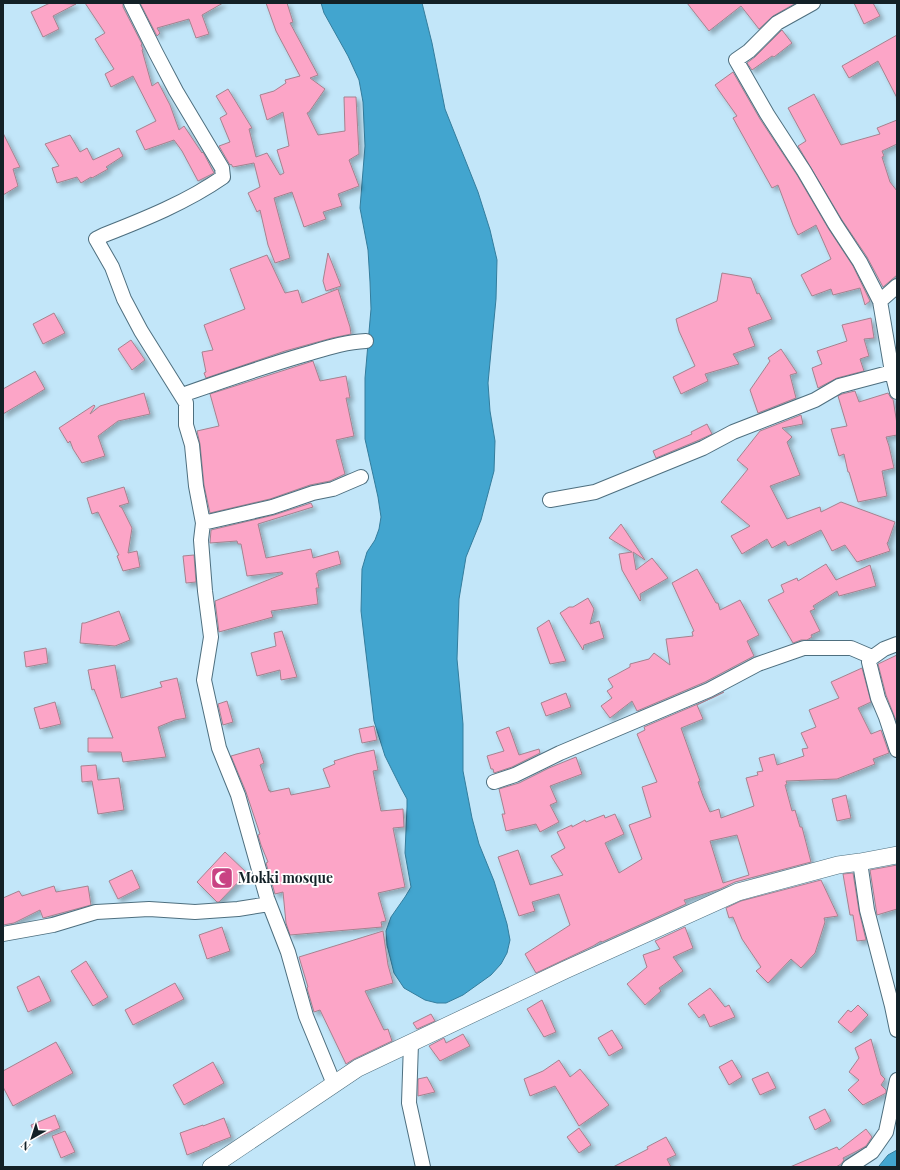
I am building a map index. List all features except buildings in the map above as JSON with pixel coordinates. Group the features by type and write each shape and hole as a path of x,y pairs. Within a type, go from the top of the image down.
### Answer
{"street":[{"path":"131,3 176,91 222,168 223,177 208,188 188,199 104,235 96,240 112,267 124,299 141,331 186,403 186,425 192,444 196,486 202,523 200,540 204,591 211,637 204,680 219,748 238,795 270,904 288,952 306,1016 334,1084"},
{"path":"812,3 777,23 749,51 736,60 767,114 860,262 880,301 892,372 897,392"},
{"path":"880,301 897,286"},
{"path":"182,396 222,380 335,346 366,340"},
{"path":"550,500 595,492 703,448 733,432 815,400 839,386 892,372"},
{"path":"202,523 333,489 361,477"},
{"path":"897,644 884,648 872,657 869,662 878,698 897,750"},
{"path":"494,782 515,775 560,753 709,690 758,664 804,648 851,648 872,657"},
{"path":"211,1167 358,1068 565,970 738,892 838,865 897,855"},
{"path":"860,862 868,910 897,1030"},
{"path":"3,934 53,925 96,912 149,909 196,912 238,909 270,904"},
{"path":"411,1043 409,1103 422,1167"},
{"path":"849,1167 872,1152 886,1132 897,1080"}],"water":[{"path":"321,3 422,3 432,43 445,109 478,192 490,230 497,260 496,299 488,383 490,411 495,441 494,471 481,520 466,557 459,599 457,659 463,724 463,771 472,818 479,844 494,881 507,924 510,940 507,953 501,964 491,975 463,995 446,1003 437,1003 425,1000 404,988 394,973 387,945 386,931 391,917 411,887 405,853 407,799 385,756 374,721 361,611 362,569 367,552 375,540 381,517 365,439 365,378 371,309 368,250 360,208 365,146 363,102 359,80 348,56 324,13"},
{"path":"897,1150 897,1167 879,1166 888,1155"}],"place":[{"name":"Mokki mosque","path":"222,878"}]}
